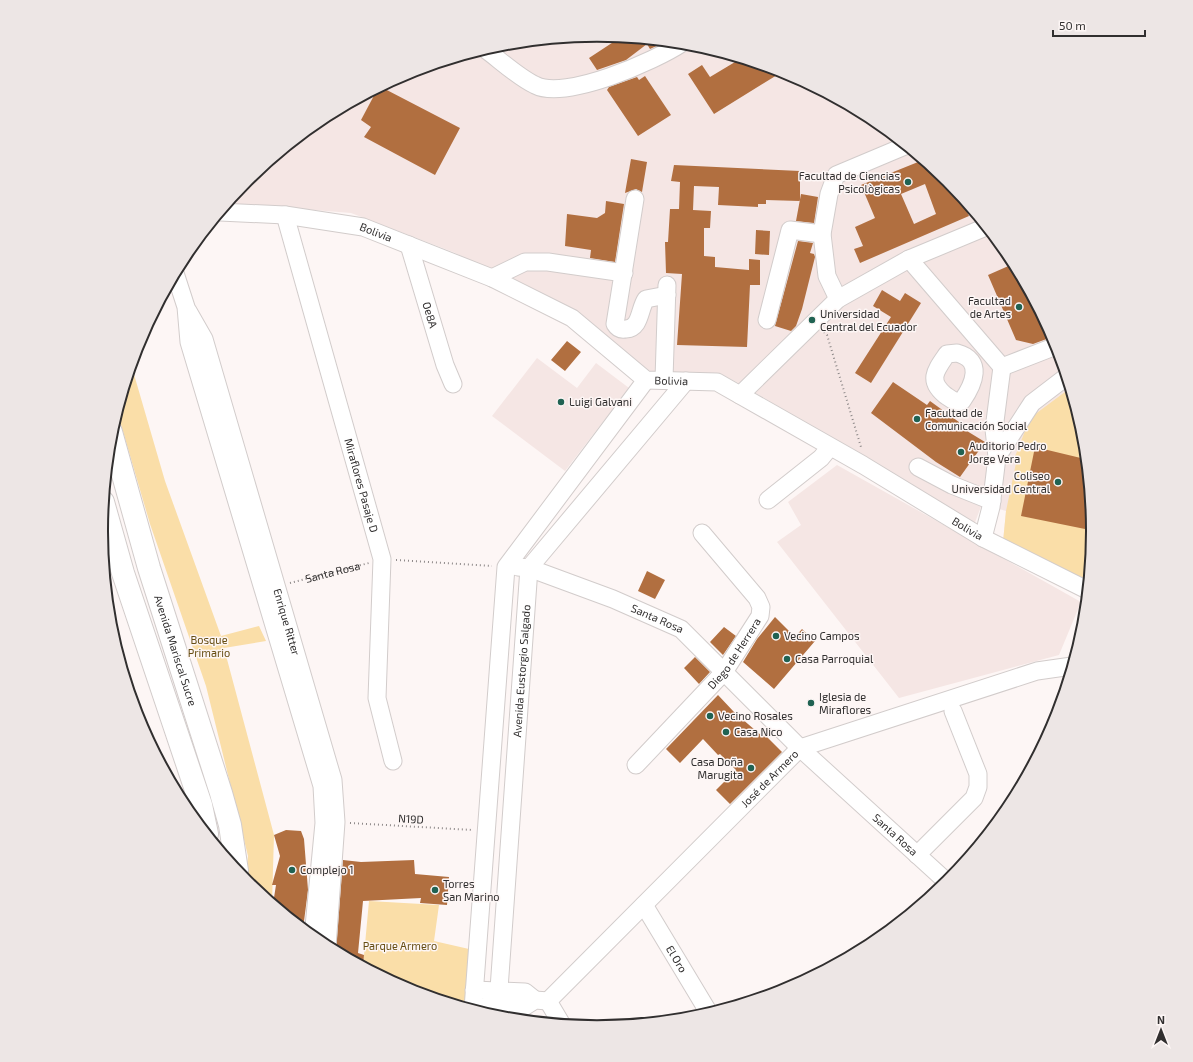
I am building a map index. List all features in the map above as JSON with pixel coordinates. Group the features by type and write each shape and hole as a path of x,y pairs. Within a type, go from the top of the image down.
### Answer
{"main road":[{"name":"Avenida Mariscal Sucre","path":"115,447 149,568 218,783 230,825 235,860"},
{"path":"108,521 123,573 196,790 204,822"},
{"path":"169,710 180,769 189,802"},
{"path":"196,790 218,783"}],"street":[{"path":"491,54 535,86 549,89 564,89 642,64 664,55 674,48"},
{"path":"838,299 827,276 822,234 829,194 836,175 900,148"},
{"path":"635,199 615,324 623,330 634,328 642,305 646,299 667,290 664,379"},
{"name":"Bolivia","path":"226,212 285,215 363,228 492,278 572,318 646,380 664,379 718,382 863,465 983,538 1082,587"},
{"name":"Miraflores Pasaje D","path":"285,215 382,559 377,698 393,761"},
{"path":"740,395 838,299 909,259 981,229"},
{"path":"767,320 790,230 822,234"},
{"name":"Oe8A","path":"409,245 445,365 453,384"},
{"path":"909,259 1002,367 994,429 997,457 992,501 983,538"},
{"path":"492,278 525,262 548,262 624,273"},
{"name":"Enrique Ritter","path":"177,279 186,307 204,339 333,780 336,822 327,939"},
{"name":"Enrique Ritter","path":"186,307 189,342 322,786 324,823 314,930"},
{"path":"971,359 981,342"},
{"path":"1002,367 1050,348"},
{"path":"473,1002 506,567 646,380"},
{"path":"997,457 1032,403 1062,380"},
{"path":"529,568 686,381"},
{"path":"768,500 821,458 830,447"},
{"path":"918,467 952,485 992,501"},
{"name":"Diego de Herrera","path":"636,765 724,672 760,616 762,607 756,598 702,533"},
{"name":"Santa Rosa","path":"506,567 529,568 613,599 681,629 800,748 942,877"},
{"name":"Avenida Eustorgio Salgado","path":"498,1005 529,568"},
{"name":"José de Armero","path":"473,1002 524,1007 542,1000 644,905 800,748 1037,672 1066,667"},
{"path":"917,855 974,798 978,787 978,774 953,711"},
{"name":"El Oro","path":"644,905 706,1007"},
{"path":"542,1000 556,1018"}],"path":[{"path":"813,322 828,334 862,452"},
{"name":"Santa Rosa","path":"277,587 382,559 506,567"},
{"name":"N19D","path":"336,822 486,831"}],"shaded area":[{"name":"Universidad Central del Ecuador","path":"565,43 628,43 660,46 692,51 754,68 813,92 868,124 919,163 942,185 984,233 1020,286 1035,315 1060,374 1069,404 1076,436 1081,467 1086,531 1083,577 1003,542 1006,511 982,504 974,525 746,387 721,374 650,371 551,298 453,252 351,213 234,204 274,163 325,124 380,92 409,79 470,59 501,51"},
{"name":"Luigi Galvani","path":"537,358 577,388 596,363 629,388 565,471 492,416"},
{"path":"837,465 1080,601 1059,655 899,698 777,542 801,525 788,502"}],"green space":[{"name":"Bosque Primario","path":"134,373 165,481 221,636 259,626 266,641 224,648 274,835 272,897 246,872 248,856 206,686 150,524 120,422"},
{"path":"1065,392 1076,436 1084,499 1086,531 1083,577 1072,574 1003,542 1006,511 1016,463 1014,459 1030,418"},
{"name":"Parque Armero","path":"369,901 439,905 434,941 469,949 472,1003 409,983 364,961"}],"building":[{"path":"613,43 646,45 626,60 597,70 589,58"},
{"path":"647,45 657,46 650,49"},
{"path":"734,62 776,76 714,114 688,74 702,65 710,77"},
{"path":"645,76 671,115 638,136 607,90 609,87 637,77 639,80"},
{"path":"386,89 460,128 435,175 364,137 371,127 361,120 374,95"},
{"path":"631,159 647,162 642,192 636,189 625,193"},
{"path":"918,162 942,185 969,216 860,263 854,249 863,246 855,227 875,218 861,185","holes":["925,184 936,214 914,224 901,194"]},
{"path":"674,165 800,171 800,201 766,200 766,204 758,204 758,207 718,205 719,187 694,186 693,210 711,211 710,228 704,228 704,256 715,257 715,267 749,270 749,259 760,260 760,285 750,285 747,347 677,345 682,274 666,273 665,242 668,242 670,209 679,209 680,182 671,181"},
{"path":"801,194 818,197 814,223 796,221"},
{"path":"606,201 624,204 615,262 590,258 591,250 565,246 567,214 597,218 605,213"},
{"path":"756,230 770,231 769,255 755,254"},
{"path":"798,241 813,243 810,253 814,254 815,257 802,309 796,326 791,331 775,326"},
{"name":"Facultad de Artes","path":"1008,266 1020,286 1046,339 1033,344 1016,340 988,275"},
{"path":"882,290 900,301 905,293 921,303 871,383 855,373 891,317 873,306"},
{"path":"567,341 581,352 565,371 551,360"},
{"name":"Facultad de Comunicación Social","path":"893,382 927,405 930,401 963,425 962,428 985,442 960,477 936,462 871,413"},
{"name":"Coliseo Universidad Central","path":"1035,447 1079,458 1084,499 1085,529 1021,516"},
{"path":"647,571 665,580 655,599 638,591"},
{"path":"775,617 795,637 802,629 815,641 774,689 743,662 757,639"},
{"path":"724,627 736,636 723,655 710,642"},
{"path":"695,657 710,672 699,684 684,668"},
{"path":"718,695 734,712 762,736 764,734 782,752 730,804 716,790 736,770 720,754 718,755 703,739 680,763 666,749"},
{"name":"Complejo 1","path":"286,830 301,831 304,839 308,890 304,923 274,899 276,885 272,885 280,856 274,835"},
{"path":"343,860 361,862 414,860 415,874 449,877 447,905 420,903 421,898 363,901 358,953 364,955 363,961 336,945"}],"place":[{"name":"Facultad de Ciencias Psicològicas","path":"908,182"},
{"name":"Facultad de Artes","path":"1019,307"},
{"name":"Universidad Central del Ecuador","path":"812,320"},
{"name":"Luigi Galvani","path":"561,402"},
{"name":"Facultad de Comunicación Social","path":"917,419"},
{"name":"Auditorio Pedro Jorge Vera","path":"961,452"},
{"name":"Coliseo Universidad Central","path":"1058,482"},
{"name":"Vecino Campos","path":"776,636"},
{"name":"Casa Parroquial","path":"787,659"},
{"name":"Iglesia de Miraflores","path":"811,703"},
{"name":"Vecino Rosales","path":"710,716"},
{"name":"Casa Nico","path":"726,732"},
{"name":"Casa Doña Marugita","path":"751,768"},
{"name":"Complejo 1","path":"292,870"},
{"name":"Torres San Marino","path":"435,890"}]}
